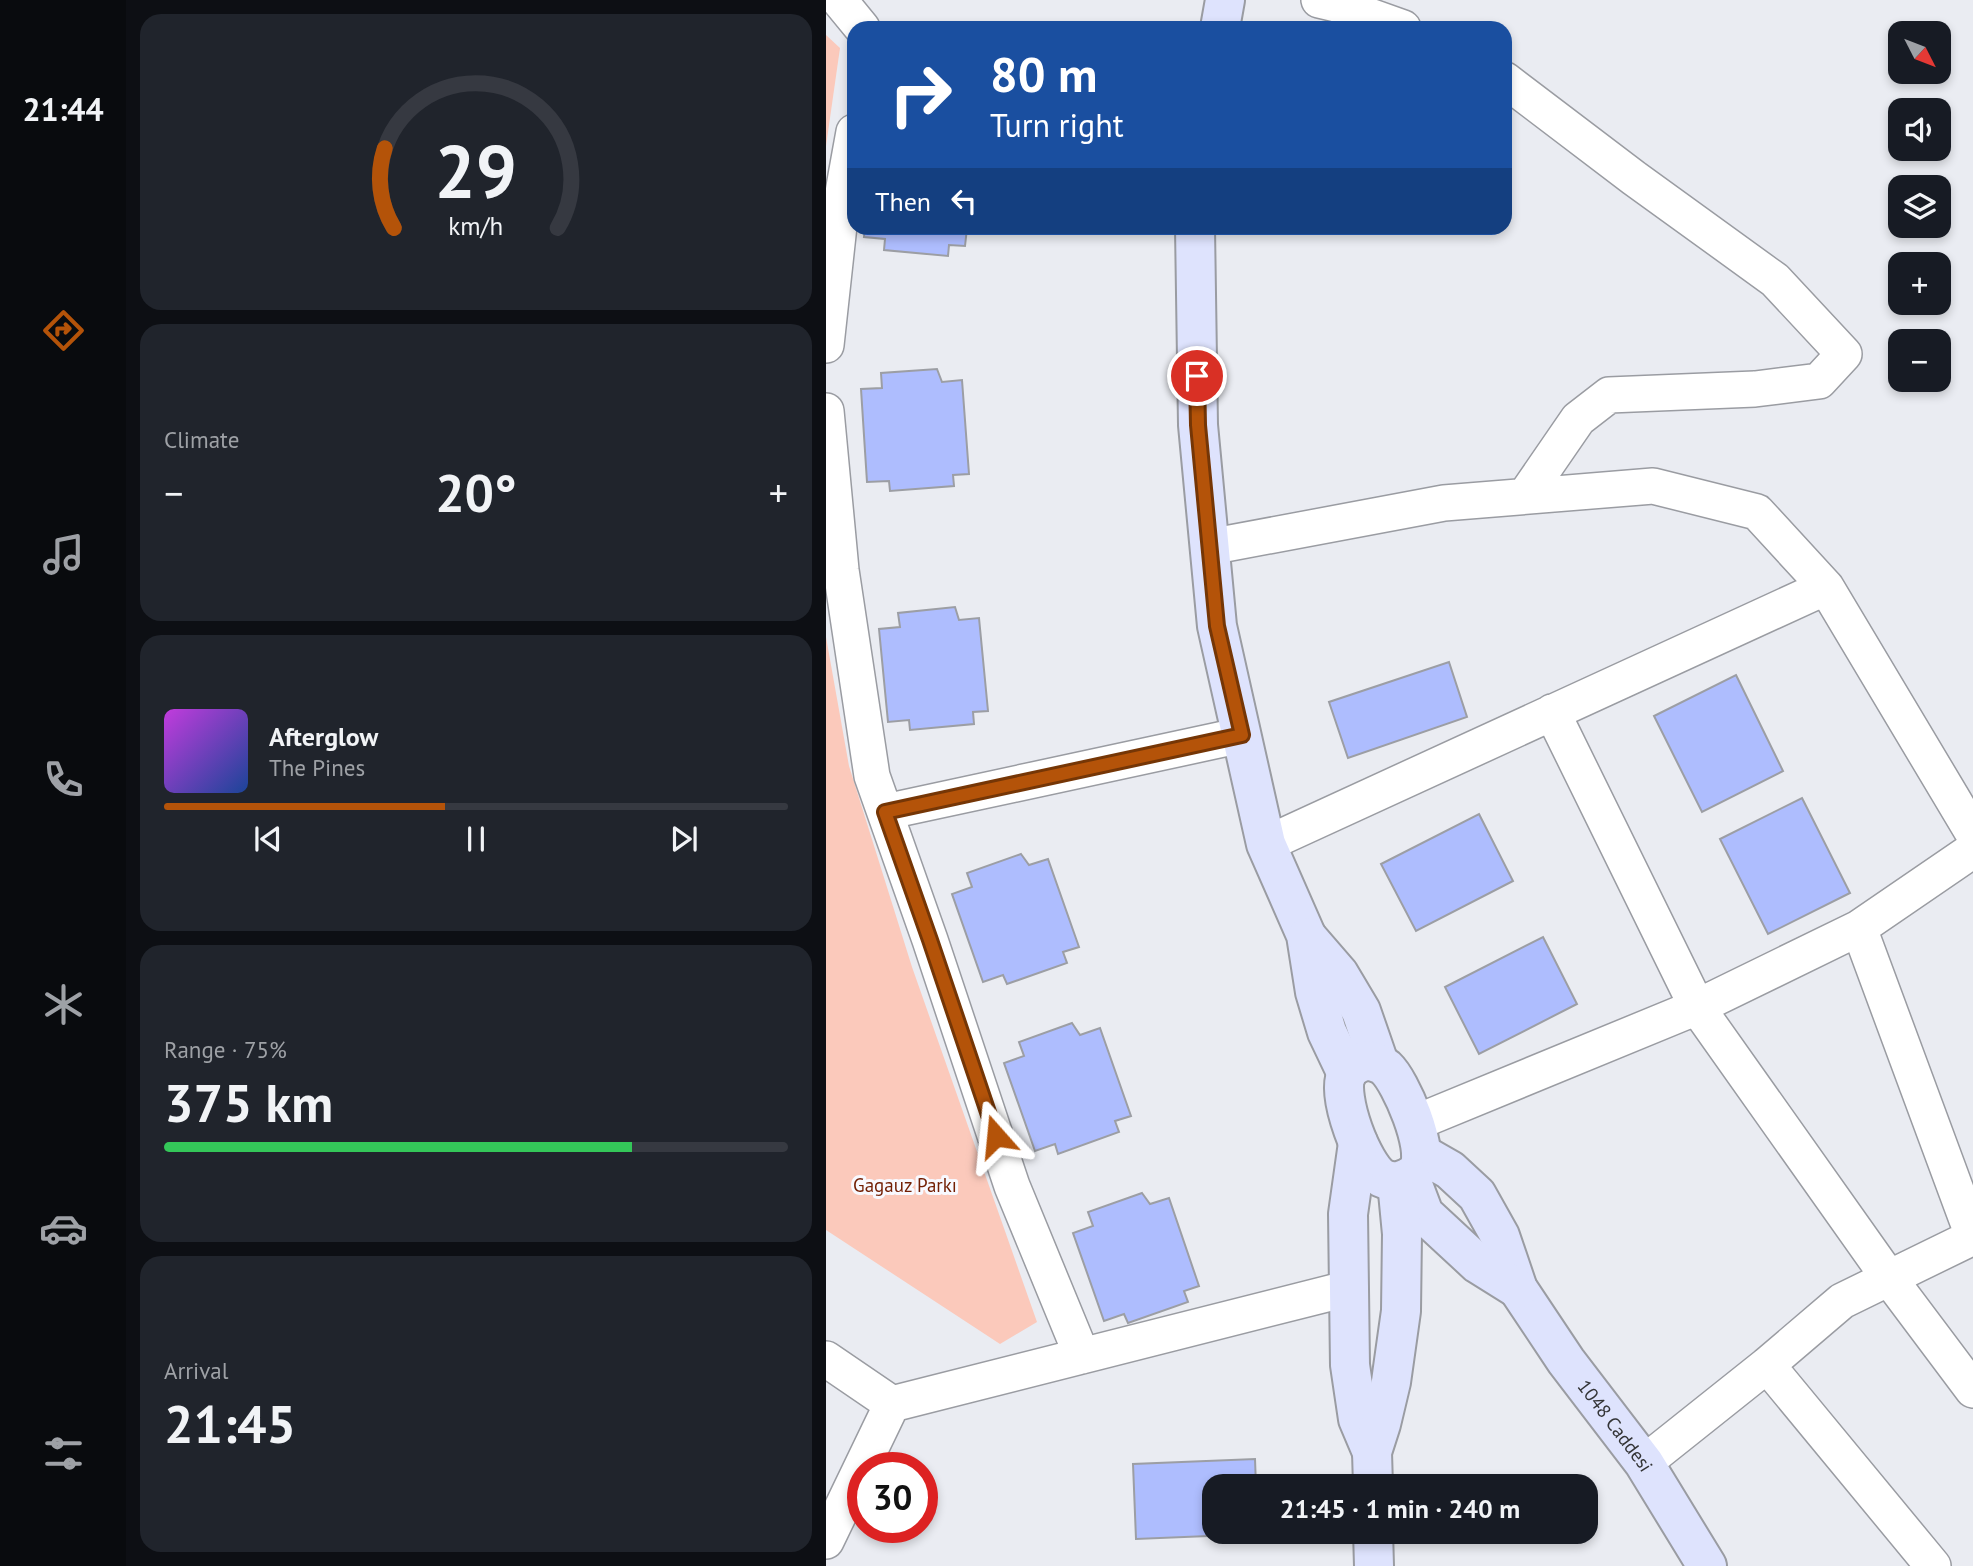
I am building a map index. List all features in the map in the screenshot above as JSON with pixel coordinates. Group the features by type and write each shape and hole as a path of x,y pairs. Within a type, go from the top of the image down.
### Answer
{"main road":[{"path":"1195,235 1198,425 1217,626 1266,844 1306,935 1339,974 1361,1011 1363,1068 1344,1086 1346,1105 1358,1143 1373,1170 1383,1179 1411,1159"},
{"path":"1363,1068 1389,1071 1404,1096 1411,1159 1424,1214 1478,1264 1518,1289"},
{"path":"1358,1143 1348,1214 1350,1365 1358,1419 1372,1469"},
{"path":"1411,1159 1450,1170 1477,1195 1500,1236 1518,1289"},
{"path":"1372,1469 1391,1382 1401,1311 1402,1234 1411,1159"},
{"name":"1048 Caddesi","path":"1518,1289 1566,1361 1644,1463 1707,1566"},
{"path":"1373,1544 1374,1566"}],"street":[{"path":"839,0 856,21"},
{"path":"1319,0 1383,21"},
{"path":"1512,85 1775,280 1844,354 1819,381 1755,389 1608,395 1578,419 1525,496"},
{"path":"826,345 847,170"},
{"path":"826,411 841,570 872,776 1012,1186 1082,1356"},
{"path":"1209,547 1444,503 1653,486 1757,512 1826,587 1973,832"},
{"path":"1266,844 1826,587"},
{"path":"1552,712 1697,1007 1889,1278 1973,1390"},
{"path":"885,812 1242,735"},
{"path":"1411,1159 1697,1007 1858,928 1973,850"},
{"path":"1644,1463 1842,1301 1973,1236 1858,928"},
{"path":"826,1359 892,1404 1350,1288"},
{"path":"1766,1365 1933,1566"},
{"path":"826,1541 892,1404"}],"green space":[{"path":"826,35 840,48 826,146"},
{"name":"Gagauz Parkı","path":"826,637 849,766 912,967 1037,1322 1000,1344 826,1230"}],"building":[{"path":"966,235 965,246 949,245 948,256 884,250 885,239 864,237"},
{"path":"937,369 942,382 962,380 969,474 953,475 954,486 890,491 889,481 867,482 861,389 882,388 881,373"},
{"path":"955,607 959,620 979,618 988,711 973,712 974,724 910,730 909,720 888,722 879,629 900,627 898,613"},
{"path":"1449,662 1467,717 1348,758 1329,702"},
{"path":"1736,675 1783,771 1702,812 1654,716"},
{"path":"1802,798 1850,893 1768,934 1720,839"},
{"path":"1479,814 1513,881 1416,931 1381,864"},
{"path":"1021,854 1029,865 1048,859 1079,947 1063,952 1067,963 1007,984 1003,975 983,982 952,894 972,887 967,873"},
{"path":"1543,937 1577,1004 1479,1054 1445,987"},
{"path":"1072,1023 1080,1035 1100,1028 1131,1116 1115,1121 1119,1132 1058,1154 1055,1144 1035,1151 1004,1063 1024,1056 1019,1042"},
{"path":"1142,1193 1150,1204 1169,1198 1199,1286 1184,1291 1188,1302 1128,1323 1124,1314 1104,1321 1073,1233 1093,1226 1088,1212"},
{"path":"1255,1459 1256,1474 1202,1474 1202,1536 1136,1539 1133,1464"}],"route":[{"path":"996,1136 885,812 1242,735 1217,626 1198,425 1197,376"}]}
